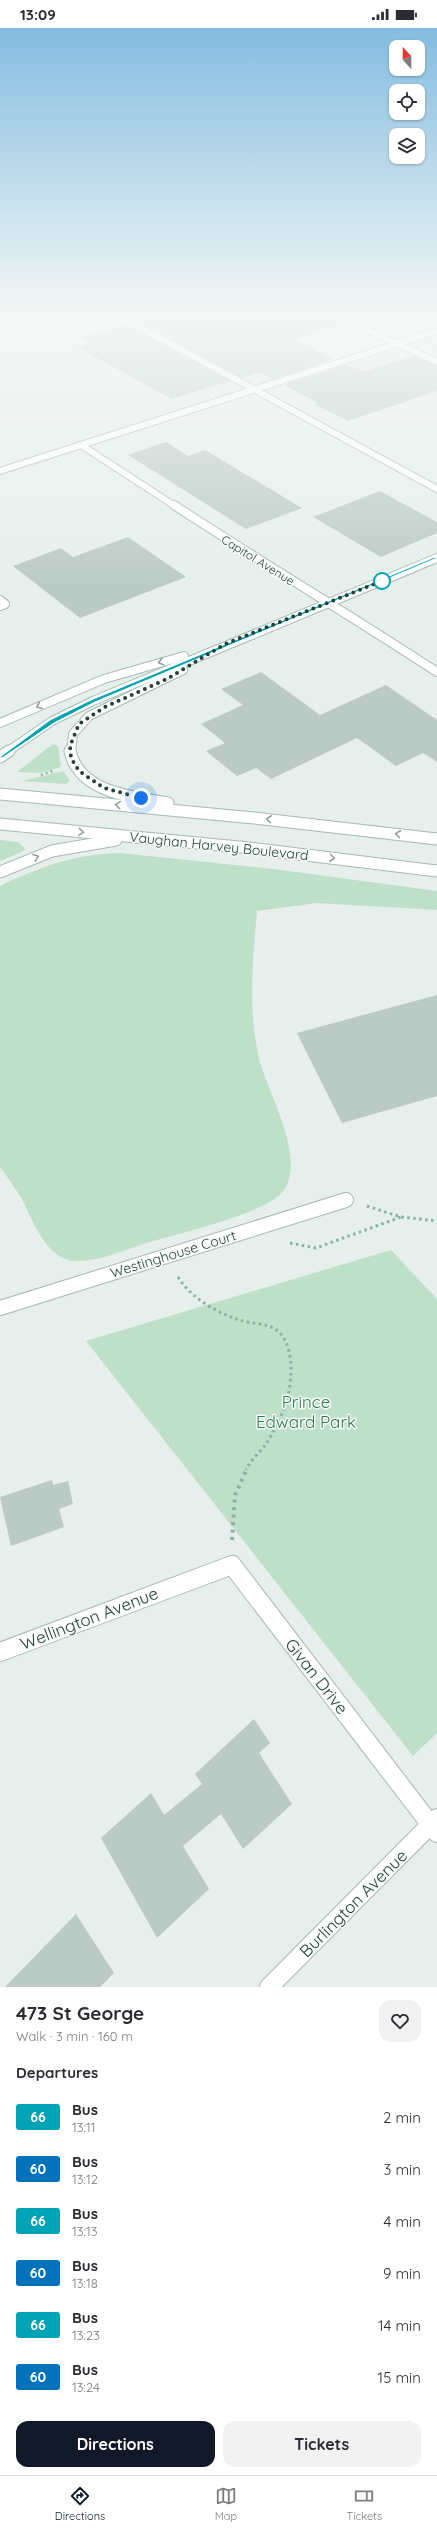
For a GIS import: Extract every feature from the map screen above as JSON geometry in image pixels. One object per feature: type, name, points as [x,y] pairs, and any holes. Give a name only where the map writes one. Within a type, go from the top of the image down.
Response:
[{"type":"street","points":[[0,471],[206,405]]},
{"type":"street","points":[[284,405],[437,488]]},
{"type":"street","name":"Capitol Avenue","points":[[81,445],[285,578],[330,602],[437,672]]},
{"type":"street","points":[[0,757],[34,732],[73,711],[225,644],[437,558]]},
{"type":"street","points":[[0,600],[5,604],[0,606]]},
{"type":"street","points":[[0,723],[117,675],[225,644]]},
{"type":"street","points":[[225,644],[167,679],[89,716],[79,724],[72,736],[70,752],[79,771],[104,788],[141,798],[254,818]]},
{"type":"street","points":[[0,794],[254,818],[437,839]]},
{"type":"street","name":"Vaughan Harvey Boulevard","points":[[0,824],[140,837],[437,871]]},
{"type":"street","points":[[0,872],[36,857],[64,848],[140,837]]},
{"type":"street","name":"Westinghouse Court","points":[[0,1308],[346,1200]]},
{"type":"street","name":"Wellington Avenue","points":[[0,1652],[178,1583],[232,1565]]},
{"type":"street","name":"Givan Drive","points":[[232,1565],[435,1825]]},
{"type":"street","name":"Burlington Avenue","points":[[269,1987],[435,1825]]},
{"type":"path","points":[[35,774],[62,769]]},
{"type":"path","points":[[346,1200],[401,1216],[437,1221]]},
{"type":"path","points":[[165,1256],[186,1290],[198,1299],[239,1320],[262,1324],[279,1332],[287,1348],[291,1372],[285,1405],[268,1441],[249,1464],[235,1495],[232,1565]]},
{"type":"green space","points":[[53,744],[58,746],[61,767],[40,773],[17,772]]},
{"type":"green space","points":[[63,771],[70,781],[66,784],[22,781]]},
{"type":"green space","points":[[0,840],[18,842],[26,850],[0,861]]},
{"type":"green space","points":[[120,853],[274,869],[437,891],[437,910],[317,903],[257,911],[252,982],[253,1018],[258,1054],[288,1141],[291,1159],[290,1176],[284,1190],[275,1199],[241,1215],[101,1258],[75,1261],[64,1259],[47,1245],[35,1226],[20,1196],[0,1167],[0,886],[43,867],[88,856]]},
{"type":"green space","name":"Prince Edward Park","points":[[391,1250],[437,1299],[437,1733],[413,1756],[86,1341]]},
{"type":"building","points":[[317,405],[394,405],[348,421]]},
{"type":"building","points":[[166,442],[188,456],[205,450],[302,508],[246,529],[128,455]]},
{"type":"building","points":[[380,491],[437,522],[437,533],[381,557],[313,517]]},
{"type":"building","points":[[128,537],[186,577],[80,618],[13,566],[61,548],[73,557]]},
{"type":"building","points":[[261,672],[320,715],[386,685],[437,720],[437,762],[423,753],[396,766],[357,738],[271,779],[256,768],[237,776],[206,751],[225,743],[201,724],[243,705],[221,689]]},
{"type":"building","points":[[437,995],[437,1096],[342,1123],[297,1033]]},
{"type":"building","points":[[52,1480],[53,1485],[68,1481],[73,1504],[59,1509],[64,1527],[11,1546],[0,1497]]},
{"type":"building","points":[[254,1719],[270,1743],[259,1753],[292,1804],[243,1849],[221,1814],[183,1846],[209,1889],[157,1938],[101,1838],[151,1793],[164,1815],[202,1784],[195,1774]]},
{"type":"building","points":[[76,1914],[114,1973],[100,1987],[5,1987]]},
{"type":"bus line","name":"66","points":[[0,757],[19,742],[52,721],[93,701],[225,644],[437,558]]},
{"type":"route","points":[[141,798],[104,788],[93,783],[79,771],[74,765],[70,752],[72,736],[79,724],[89,716],[105,707],[180,672],[225,644],[382,581]]}]
